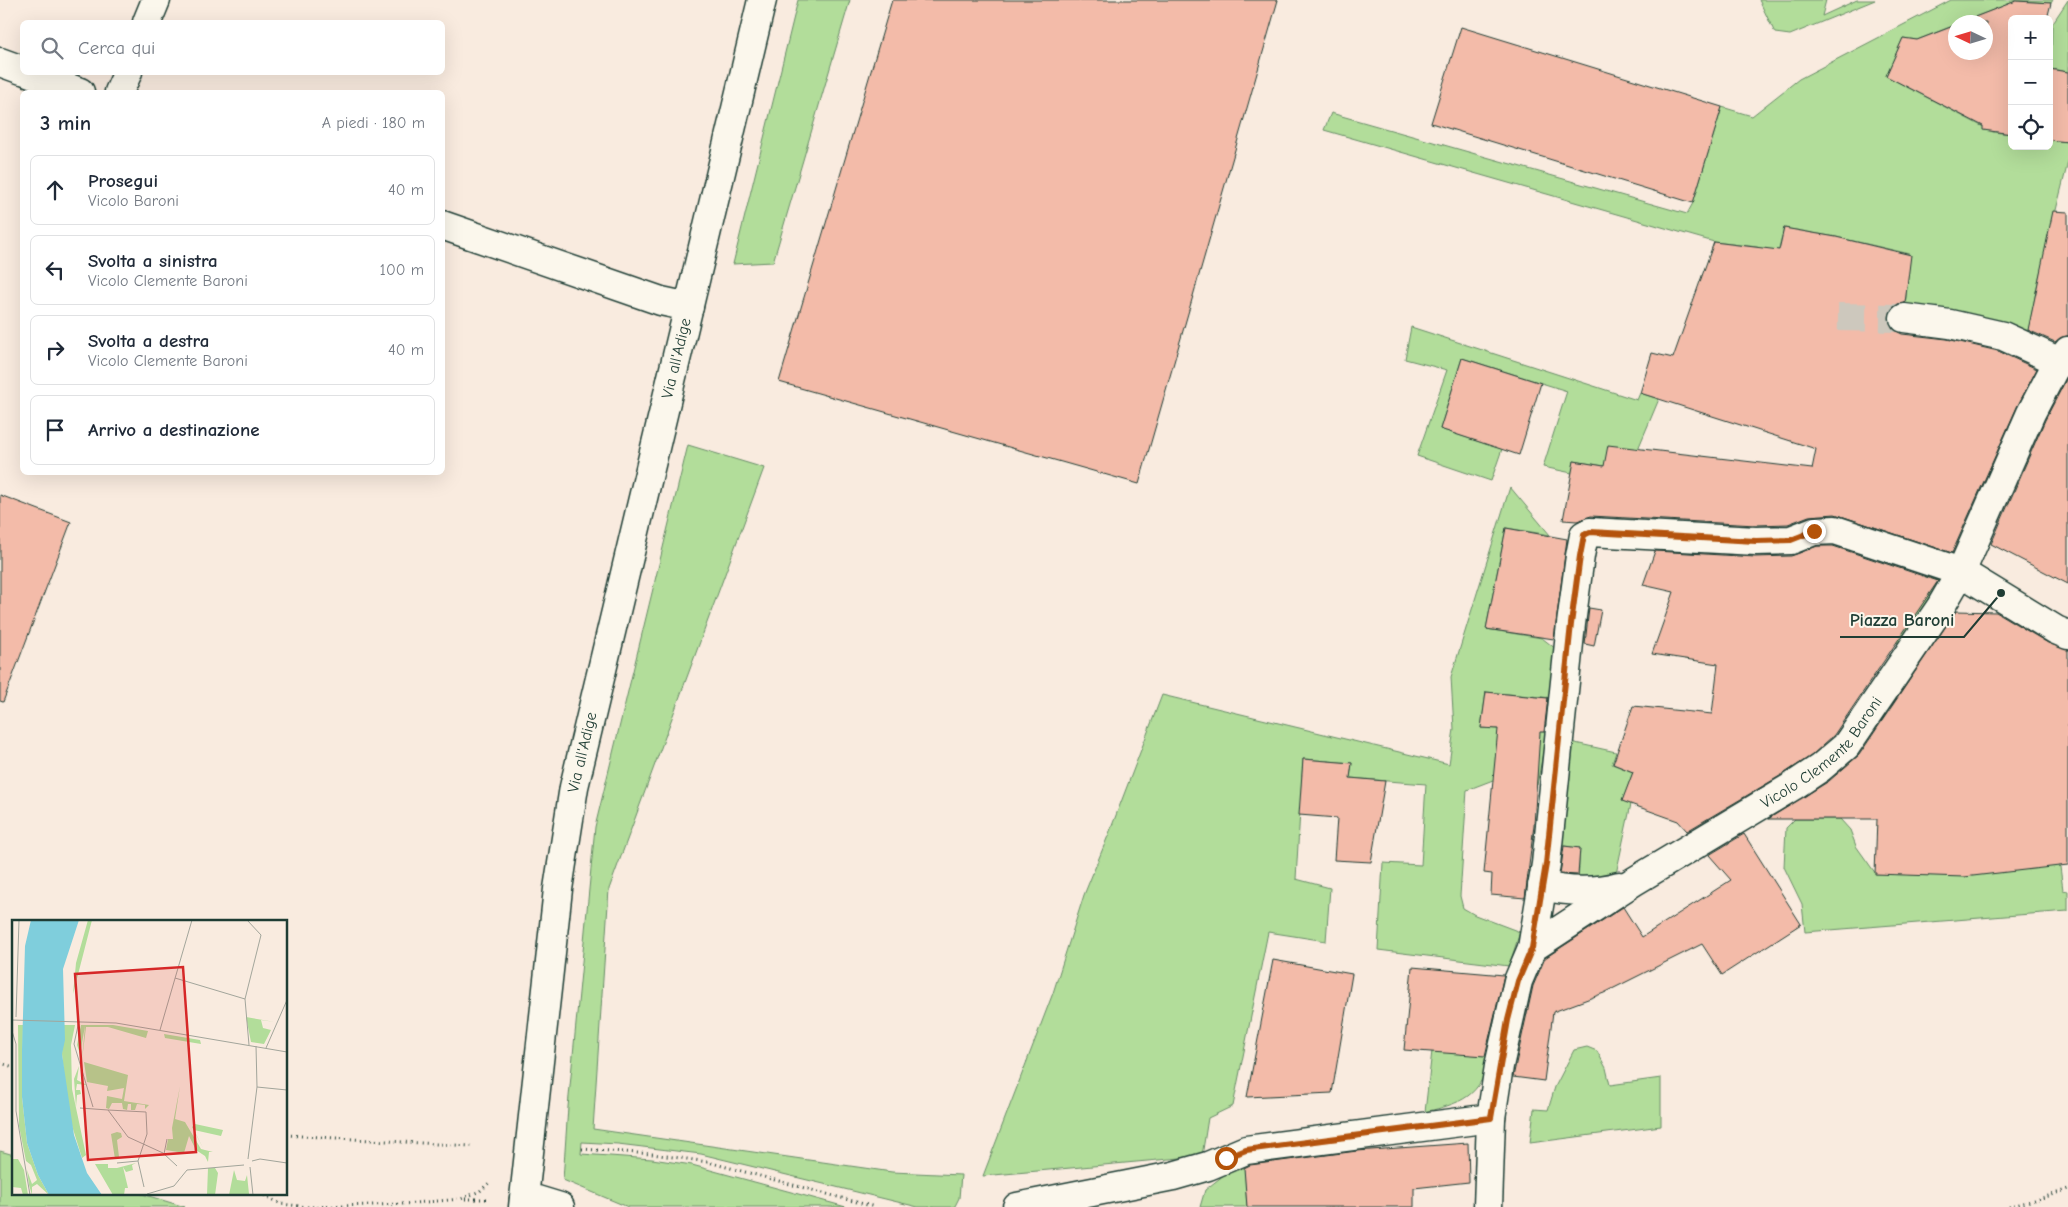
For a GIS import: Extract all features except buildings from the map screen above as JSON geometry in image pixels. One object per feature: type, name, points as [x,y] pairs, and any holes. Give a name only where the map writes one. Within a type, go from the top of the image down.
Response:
[{"type":"street","points":[[148,20],[156,0]]},
{"type":"street","name":"Via all'Adige","points":[[523,1203],[558,889],[574,788],[762,0]]},
{"type":"street","points":[[0,62],[20,69]]},
{"type":"street","points":[[36,75],[75,90]]},
{"type":"street","points":[[119,90],[126,75]]},
{"type":"street","name":"Via all'Adige","points":[[445,226],[662,301],[689,307]]},
{"type":"street","points":[[1904,318],[1950,324],[1996,334],[2064,357]]},
{"type":"street","name":"Vicolo Clemente Baroni","points":[[1532,948],[1632,882],[1793,786],[1820,768],[1846,746],[1859,730],[1940,608],[1961,572],[2031,413],[2044,387],[2064,357]]},
{"type":"street","points":[[1488,1207],[1491,1118],[1508,1020],[1518,981],[1532,948],[1542,886],[1577,576],[1584,535],[1590,532],[1756,541],[1791,540],[1814,531],[1835,530],[1961,572],[2056,630],[2068,635]]},
{"type":"street","name":"Vicolo Clemente Baroni","points":[[1542,886],[1577,892],[1609,888],[1632,882]]},
{"type":"street","points":[[1018,1207],[1173,1176],[1208,1166],[1246,1150],[1491,1118]]},
{"type":"street","points":[[523,1203],[537,1200],[560,1207]]},
{"type":"path","points":[[288,1135],[471,1146]]},
{"type":"path","points":[[582,1149],[652,1154],[708,1162],[875,1207]]},
{"type":"path","points":[[2009,1207],[2068,1189]]},
{"type":"path","points":[[262,1194],[281,1204],[309,1207]]},
{"type":"green space","points":[[798,0],[850,0],[773,262],[733,264]]},
{"type":"green space","points":[[1759,0],[1826,0],[1822,16],[1857,0],[1875,0],[1790,35],[1775,33]]},
{"type":"green space","points":[[1951,0],[2053,0],[2051,3],[2016,1],[1980,15],[1948,15],[1948,28],[1917,40],[1903,38],[1886,76],[1993,132],[2008,134],[2008,150],[2053,150],[2053,140],[2068,142],[2068,162],[2038,282],[2027,337],[1997,322],[1969,314],[1905,307],[1910,254],[1836,237],[1784,228],[1777,256],[1757,247],[1714,242],[1324,130],[1331,113],[1687,214],[1693,203],[1722,107],[1752,116],[1799,79]]},
{"type":"green space","points":[[2068,0],[2068,72],[2053,69],[2053,22]]},
{"type":"green space","points":[[1411,327],[1637,400],[1640,393],[1659,399],[1638,449],[1604,466],[1574,461],[1572,473],[1543,467],[1567,391],[1462,358],[1440,429],[1502,449],[1491,481],[1417,456],[1447,370],[1405,359]]},
{"type":"green space","points":[[688,445],[764,468],[609,889],[593,1129],[892,1172],[961,1175],[959,1198],[953,1207],[918,1207],[701,1154],[618,1144],[582,1142],[581,1154],[652,1159],[692,1165],[846,1207],[628,1207],[563,1180],[568,1107],[595,827]]},
{"type":"green space","points":[[1510,487],[1550,535],[1506,528],[1486,629],[1542,638],[1556,649],[1552,698],[1486,692],[1481,728],[1547,732],[1537,785],[1493,780],[1467,790],[1460,896],[1463,908],[1475,915],[1520,932],[1509,966],[1378,950],[1383,863],[1421,865],[1426,784],[1350,778],[1352,763],[1303,759],[1296,879],[1330,888],[1326,941],[1268,932],[1233,1106],[1208,1118],[1202,1156],[983,1176],[1053,993],[1084,895],[1162,695],[1449,764],[1454,729],[1451,677]]},
{"type":"green space","points":[[1926,573],[1944,581],[1909,647],[1891,640]]},
{"type":"green space","points":[[1566,741],[1616,752],[1612,764],[1633,772],[1623,800],[1631,804],[1616,874],[1578,882],[1580,848],[1555,845]]},
{"type":"green space","points":[[1795,819],[1840,819],[1850,830],[1856,846],[1876,874],[2059,859],[2063,890],[2068,891],[2068,911],[1805,932],[1802,904],[1784,867],[1786,828]]},
{"type":"green space","points":[[1587,1047],[1597,1051],[1606,1068],[1610,1085],[1661,1078],[1661,1126],[1530,1143],[1534,1109],[1548,1110],[1555,1087],[1574,1050]]},
{"type":"green space","points":[[1432,1051],[1489,1056],[1481,1081],[1468,1096],[1449,1105],[1425,1112]]},
{"type":"green space","points":[[0,1151],[12,1154],[12,1194],[142,1194],[185,1207],[0,1207]]},
{"type":"green space","points":[[1244,1159],[1247,1207],[1200,1207],[1205,1190]]},
{"type":"tunnel","points":[[1838,317],[1904,318]]},
{"type":"place","name":"Piazza Baroni","points":[[2001,593]]},
{"type":"route","points":[[1226,1158],[1246,1150],[1491,1118],[1508,1020],[1518,981],[1532,948],[1546,864],[1571,624],[1584,535],[1590,532],[1756,541],[1791,540],[1814,531]]}]
